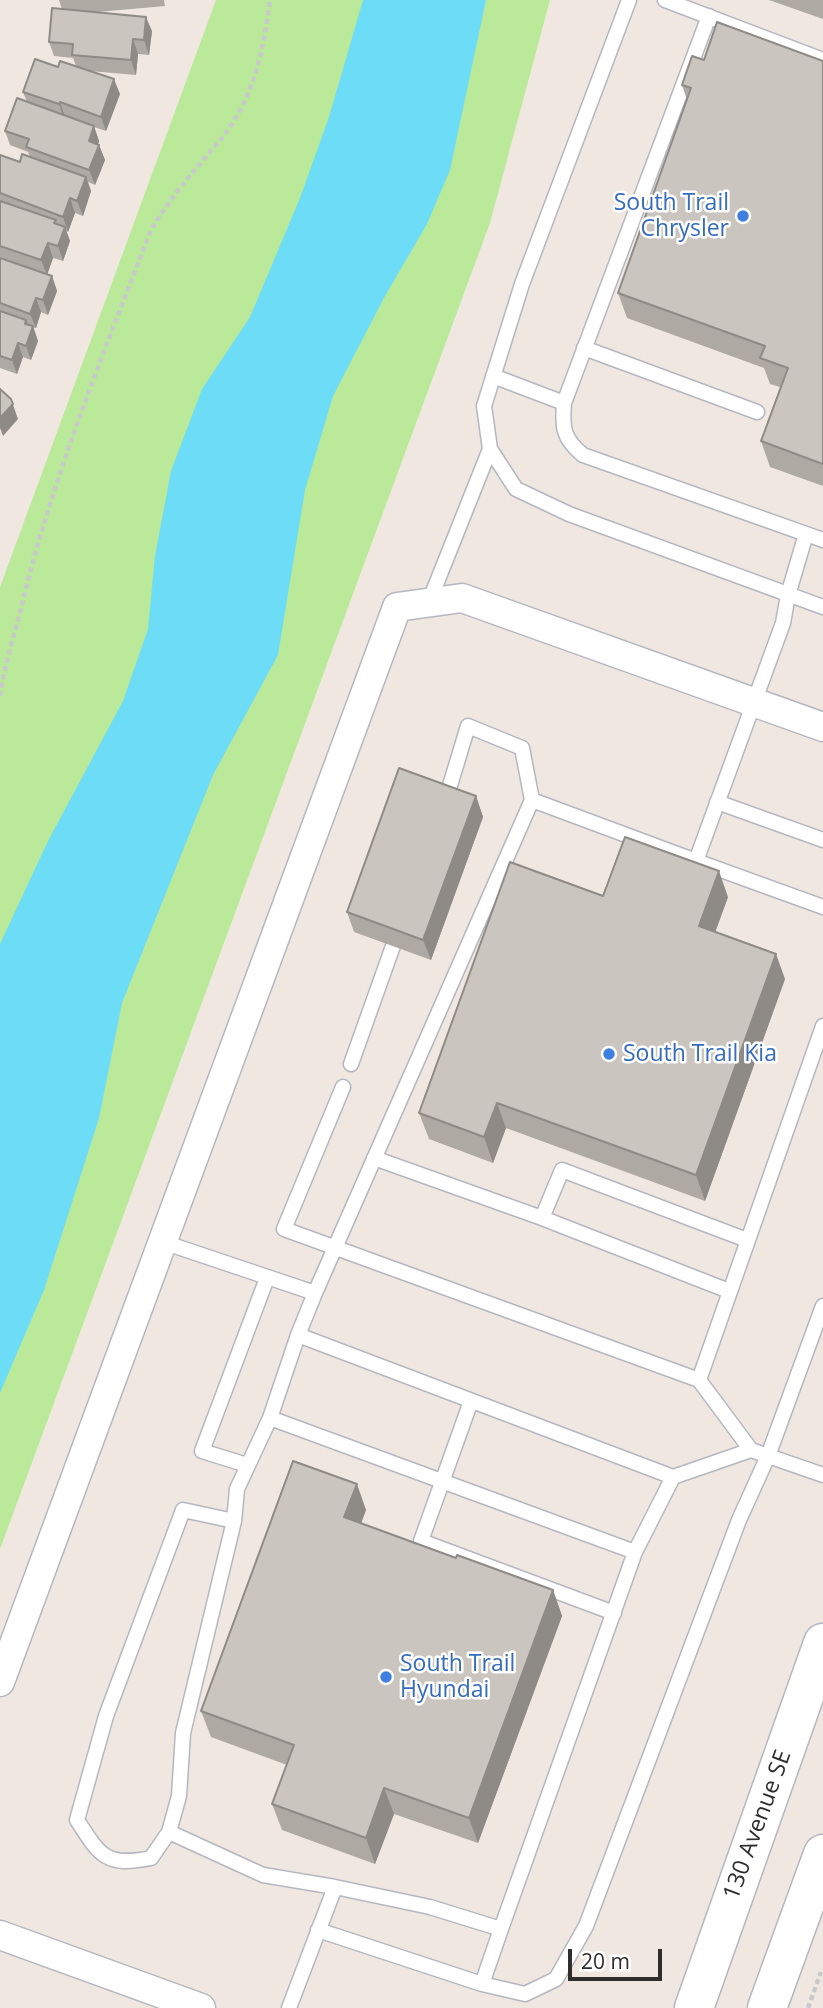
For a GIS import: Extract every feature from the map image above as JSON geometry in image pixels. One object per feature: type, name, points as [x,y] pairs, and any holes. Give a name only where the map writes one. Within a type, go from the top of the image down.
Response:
[{"type":"main road","name":"130 Avenue SE","points":[[694,2008],[823,1643]]},
{"type":"main road","points":[[768,2008],[823,1854]]},
{"type":"main road","points":[[676,2008],[722,1927]]},
{"type":"street","points":[[0,1682],[397,607],[462,598],[823,727]]},
{"type":"street","points":[[0,1935],[201,2008]]},
{"type":"lane","points":[[629,0],[522,284],[493,376],[484,407],[490,449],[516,489],[569,514],[823,607]]},
{"type":"lane","points":[[665,0],[823,60]]},
{"type":"lane","points":[[709,16],[564,403],[562,424],[570,444],[583,455],[823,540]]},
{"type":"lane","points":[[584,348],[757,412]]},
{"type":"lane","points":[[493,376],[564,403]]},
{"type":"lane","points":[[429,602],[490,449]]},
{"type":"lane","points":[[696,861],[783,623],[788,595],[806,534]]},
{"type":"lane","points":[[234,1521],[184,1510],[106,1716],[77,1820],[98,1853],[126,1863],[151,1858],[169,1832],[179,1796],[183,1733],[234,1521],[237,1489],[270,1418],[315,1293],[532,800],[522,748],[468,726],[445,803]]},
{"type":"lane","points":[[532,800],[823,908]]},
{"type":"lane","points":[[718,802],[823,840]]},
{"type":"lane","points":[[351,1064],[393,946]]},
{"type":"lane","points":[[699,1380],[823,1027]]},
{"type":"lane","points":[[343,1087],[284,1229],[699,1380],[751,1450],[823,1475]]},
{"type":"lane","points":[[374,1158],[542,1218],[729,1291]]},
{"type":"lane","points":[[542,1218],[562,1170],[747,1241]]},
{"type":"lane","points":[[163,1242],[315,1293]]},
{"type":"lane","points":[[247,1465],[201,1451],[267,1278]]},
{"type":"lane","points":[[318,1930],[482,1984],[525,1994],[556,1979],[586,1926],[739,1520],[768,1456],[823,1306]]},
{"type":"lane","points":[[298,1335],[673,1477],[751,1450]]},
{"type":"lane","points":[[471,1401],[421,1541],[614,1613]]},
{"type":"lane","points":[[270,1418],[635,1552]]},
{"type":"lane","points":[[482,1984],[635,1552],[673,1477]]},
{"type":"lane","points":[[169,1832],[263,1875],[430,1907],[501,1929]]},
{"type":"lane","points":[[289,2008],[335,1887]]},
{"type":"path","points":[[0,696],[31,567],[54,495],[151,230],[162,211],[229,129],[242,106],[259,66],[270,0]]},
{"type":"path","points":[[808,2008],[823,1965]]},
{"type":"green space","points":[[216,0],[550,0],[490,223],[0,1549],[0,587]]},
{"type":"water","points":[[363,0],[486,0],[450,170],[427,224],[385,296],[333,396],[305,490],[278,655],[213,775],[122,1003],[99,1118],[44,1290],[0,1393],[0,944],[48,841],[123,701],[148,629],[155,556],[171,471],[202,389],[250,317],[300,198],[329,117]]},
{"type":"building","points":[[52,8],[146,17],[144,40],[133,39],[131,60],[72,55],[73,44],[49,42]]},
{"type":"building","name":"South Trail Chrysler","points":[[717,22],[823,61],[823,464],[761,441],[788,368],[760,358],[765,346],[618,293],[691,88],[682,85],[692,56],[704,60]]},
{"type":"building","points":[[35,59],[58,67],[60,61],[114,79],[101,117],[23,92]]},
{"type":"building","points":[[17,98],[94,126],[89,141],[99,145],[89,170],[26,147],[29,139],[5,131]]},
{"type":"building","points":[[22,154],[86,177],[77,201],[70,198],[63,217],[0,193],[0,155],[20,162]]},
{"type":"building","points":[[0,201],[56,220],[54,223],[65,227],[58,246],[48,243],[41,260],[0,246]]},
{"type":"building","points":[[0,258],[52,276],[43,300],[36,298],[30,314],[0,303]]},
{"type":"building","points":[[0,311],[26,320],[25,324],[33,326],[26,346],[18,343],[12,360],[0,356]]},
{"type":"building","points":[[0,389],[13,404],[0,418]]},
{"type":"building","points":[[399,768],[476,796],[423,940],[347,912]]},
{"type":"building","name":"South Trail Kia","points":[[625,837],[719,871],[699,926],[776,954],[696,1175],[497,1103],[484,1137],[419,1113],[510,862],[603,896]]},
{"type":"building","name":"South Trail Hyundai","points":[[293,1461],[357,1484],[344,1517],[553,1590],[469,1818],[384,1788],[366,1838],[272,1804],[294,1745],[201,1711]]},
{"type":"place","name":"South Trail Chrysler","points":[[743,216]]},
{"type":"place","name":"South Trail Kia","points":[[609,1054]]},
{"type":"place","name":"South Trail Hyundai","points":[[386,1677]]}]
